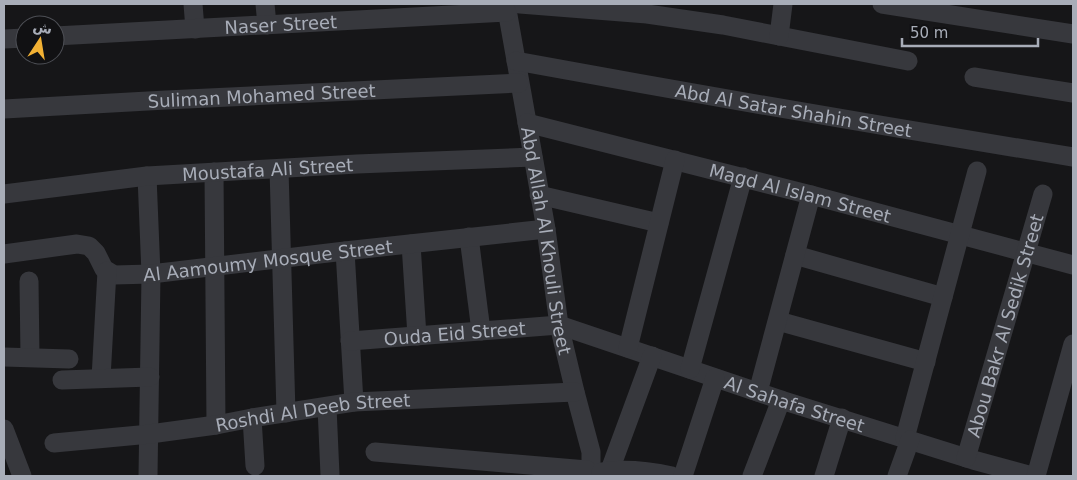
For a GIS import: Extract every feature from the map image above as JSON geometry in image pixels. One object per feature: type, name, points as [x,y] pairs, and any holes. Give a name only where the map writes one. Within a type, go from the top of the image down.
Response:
[{"type":"street","points":[[194,4],[195,29]]},
{"type":"street","points":[[264,4],[267,25]]},
{"type":"street","points":[[780,36],[783,4]]},
{"type":"street","points":[[882,4],[1073,34]]},
{"type":"street","name":"Naser Street","points":[[65,36],[267,25],[339,12],[511,7],[615,8],[647,14],[693,12],[780,36],[908,61]]},
{"type":"street","name":"Abd Allah Al Khouli Street","points":[[511,7],[516,60],[546,229],[559,325],[591,452],[592,473]]},
{"type":"street","name":"Abd Al Satar Shahin Street","points":[[516,60],[667,89],[1073,157]]},
{"type":"street","points":[[974,78],[1073,94]]},
{"type":"street","name":"Suliman Mohamed Street","points":[[4,109],[520,83]]},
{"type":"street","name":"Magd Al Islam Street","points":[[527,123],[743,177],[1073,265]]},
{"type":"street","name":"Moustafa Ali Street","points":[[4,194],[147,176],[533,158]]},
{"type":"street","points":[[628,348],[675,160]]},
{"type":"street","points":[[279,169],[286,413]]},
{"type":"street","points":[[897,476],[977,171]]},
{"type":"street","points":[[214,172],[216,424]]},
{"type":"street","points":[[147,176],[151,274],[148,476]]},
{"type":"street","points":[[690,369],[743,177]]},
{"type":"street","name":"Abou Bakr Al Sedik Street","points":[[969,465],[1043,194]]},
{"type":"street","points":[[758,392],[811,195]]},
{"type":"street","points":[[540,196],[659,223]]},
{"type":"street","name":"Al Aamoumy Mosque Street","points":[[107,271],[114,275],[151,274],[546,229]]},
{"type":"street","points":[[469,237],[481,331]]},
{"type":"street","points":[[4,254],[77,244],[89,246],[96,253],[104,269],[107,271],[101,378]]},
{"type":"street","points":[[411,244],[417,336]]},
{"type":"street","points":[[345,251],[354,402]]},
{"type":"street","points":[[795,255],[943,297]]},
{"type":"street","points":[[29,281],[30,358]]},
{"type":"street","points":[[778,321],[926,362]]},
{"type":"street","name":"Al Sahafa Street","points":[[559,325],[780,400],[908,439],[969,465],[1032,476]]},
{"type":"street","name":"Ouda Eid Street","points":[[350,341],[559,325]]},
{"type":"street","points":[[1036,476],[1073,344]]},
{"type":"street","points":[[592,473],[652,356]]},
{"type":"street","points":[[4,357],[69,359]]},
{"type":"street","points":[[62,380],[150,377]]},
{"type":"street","points":[[683,476],[716,378]]},
{"type":"street","name":"Roshdi Al Deeb Street","points":[[54,442],[150,434],[354,402],[575,392]]},
{"type":"street","points":[[752,476],[780,400]]},
{"type":"street","points":[[327,407],[330,475]]},
{"type":"street","points":[[252,418],[255,466]]},
{"type":"street","points":[[824,476],[842,418]]},
{"type":"street","points":[[4,429],[8,453],[22,476]]},
{"type":"street","points":[[375,452],[592,473],[635,470],[661,475]]}]
